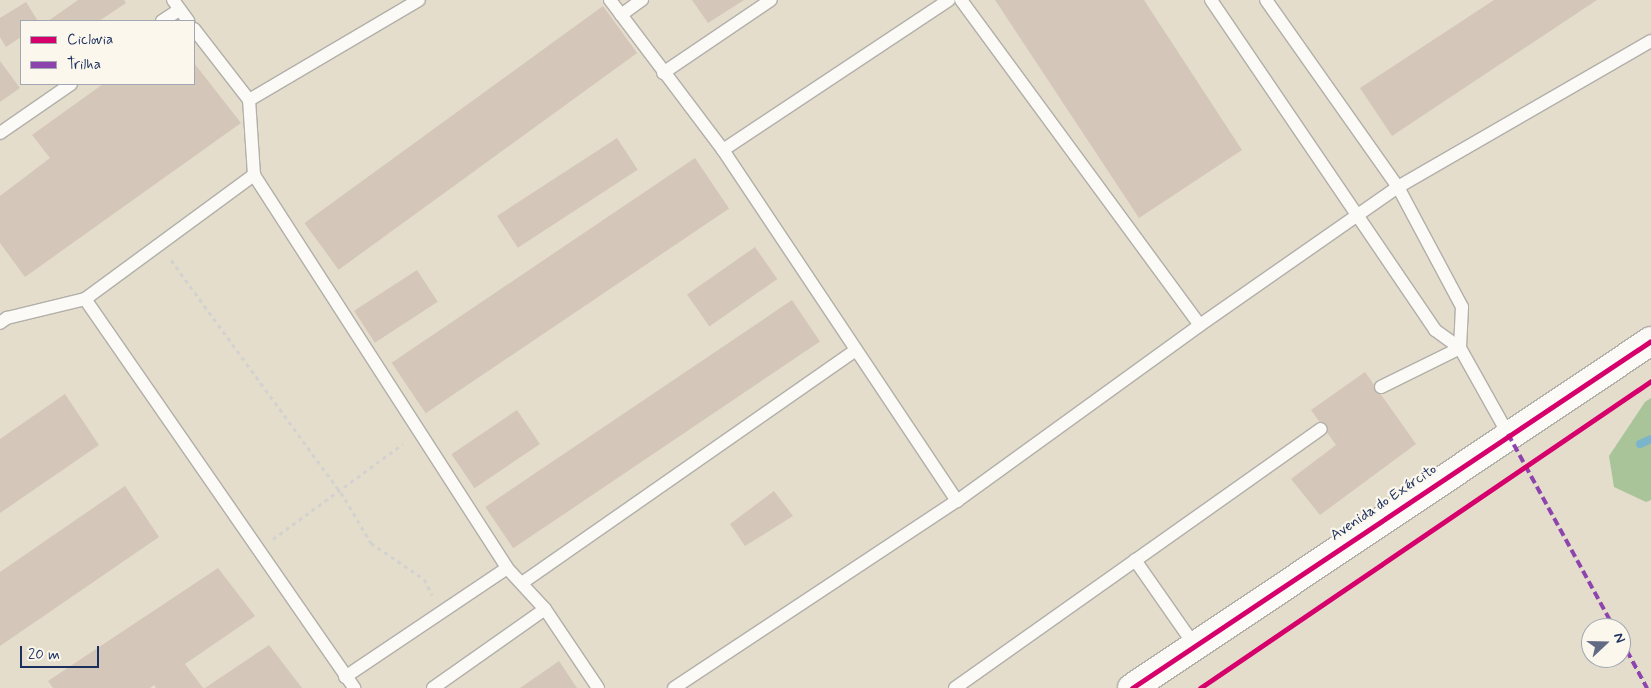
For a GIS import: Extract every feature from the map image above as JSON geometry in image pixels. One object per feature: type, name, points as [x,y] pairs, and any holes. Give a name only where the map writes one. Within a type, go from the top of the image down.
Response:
[{"type":"street","name":"Avenida do Exército","points":[[1132,688],[1508,434],[1651,341]]},
{"type":"lane","points":[[249,100],[419,0]]},
{"type":"lane","points":[[610,0],[662,73],[723,150],[957,501]]},
{"type":"lane","points":[[621,15],[642,0]]},
{"type":"lane","points":[[662,73],[771,0]]},
{"type":"lane","points":[[723,150],[949,0]]},
{"type":"lane","points":[[961,0],[1200,325]]},
{"type":"lane","points":[[1211,0],[1435,330],[1460,348],[1508,434]]},
{"type":"lane","points":[[1266,0],[1398,187],[1462,307],[1460,348]]},
{"type":"lane","points":[[163,20],[176,5],[187,20]]},
{"type":"lane","points":[[195,30],[249,100],[254,175],[507,568],[545,608],[598,688]]},
{"type":"lane","points":[[674,688],[957,501],[1200,325],[1398,187],[1651,41]]},
{"type":"lane","points":[[0,133],[70,85]]},
{"type":"lane","points":[[2,317],[84,299],[254,175]]},
{"type":"lane","points":[[84,299],[354,688]]},
{"type":"lane","points":[[1381,388],[1460,348]]},
{"type":"lane","points":[[522,583],[856,350]]},
{"type":"lane","points":[[955,688],[1321,429]]},
{"type":"lane","points":[[1135,560],[1194,646]]},
{"type":"lane","points":[[345,677],[507,568]]},
{"type":"lane","points":[[433,688],[545,608]]},
{"type":"path","points":[[170,258],[338,490],[371,543],[424,579],[441,613]]},
{"type":"path","points":[[259,550],[338,490],[420,432]]},
{"type":"green space","points":[[1651,398],[1651,500],[1646,502],[1614,487],[1609,456],[1645,402]]},
{"type":"building","points":[[78,0],[124,0],[126,3],[100,20],[49,20]]},
{"type":"building","points":[[692,0],[744,0],[708,23]]},
{"type":"building","points":[[995,0],[1144,0],[1242,150],[1139,218]]},
{"type":"building","points":[[1494,0],[1597,0],[1392,136],[1360,88]]},
{"type":"building","points":[[26,2],[37,20],[20,20],[20,38],[6,47],[0,37],[0,18]]},
{"type":"building","points":[[603,6],[637,53],[339,270],[304,223]]},
{"type":"building","points":[[0,61],[20,88],[0,102]]},
{"type":"building","points":[[195,64],[241,123],[25,277],[0,243],[0,196],[50,158],[32,135],[102,85],[195,85]]},
{"type":"building","points":[[617,138],[638,170],[518,248],[497,216]]},
{"type":"building","points":[[695,158],[729,209],[426,413],[392,363]]},
{"type":"building","points":[[755,247],[777,279],[709,327],[687,295]]},
{"type":"building","points":[[417,270],[438,302],[375,343],[354,311]]},
{"type":"building","points":[[792,300],[820,341],[513,548],[485,507]]},
{"type":"building","points":[[1365,372],[1416,444],[1320,515],[1291,479],[1336,445],[1311,410]]},
{"type":"building","points":[[65,394],[99,445],[0,513],[0,439]]},
{"type":"building","points":[[517,410],[540,444],[474,488],[452,454]]},
{"type":"building","points":[[125,486],[159,537],[0,646],[0,572]]},
{"type":"building","points":[[774,491],[793,516],[745,546],[730,524]]},
{"type":"building","points":[[218,568],[255,616],[185,664],[203,688],[156,688],[154,685],[150,688],[53,688],[48,681]]},
{"type":"building","points":[[269,645],[302,688],[205,688]]},
{"type":"building","points":[[559,661],[577,688],[520,688]]},
{"type":"waterway","points":[[1640,444],[1651,439]]},
{"type":"marked path","points":[[1508,434],[1609,618]]},
{"type":"marked path","points":[[1631,658],[1647,688]]},
{"type":"cycle path","points":[[1132,688],[1651,341]]},
{"type":"cycle path","points":[[1200,688],[1651,381]]}]
